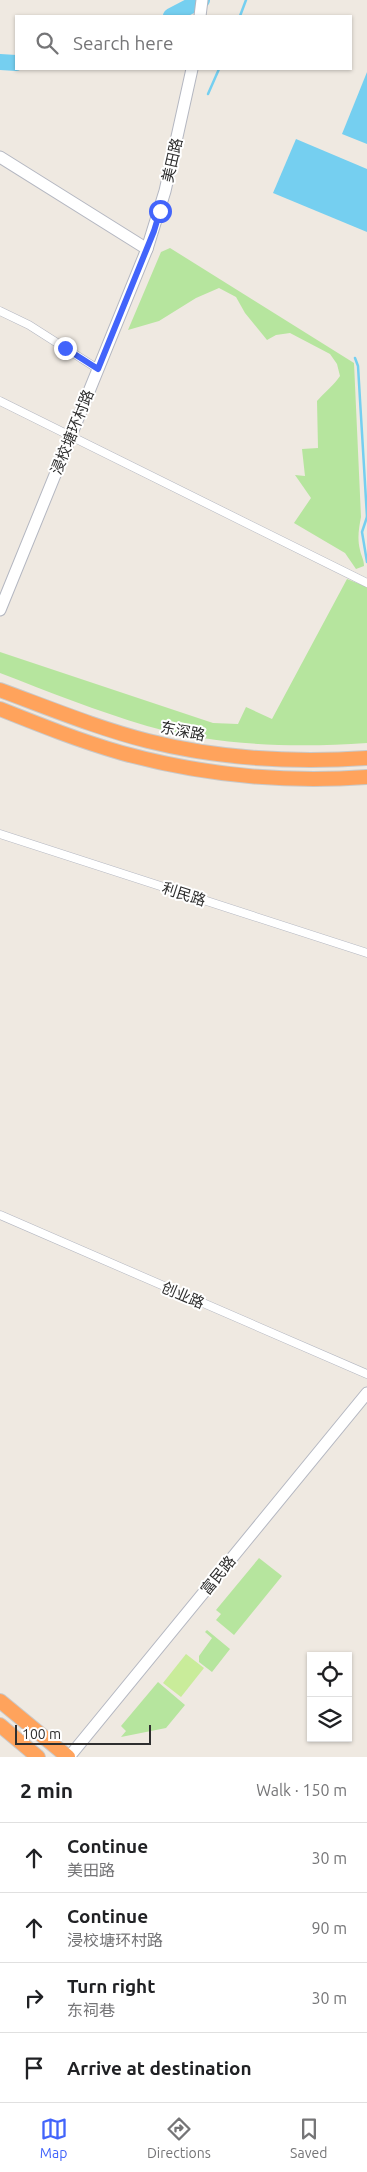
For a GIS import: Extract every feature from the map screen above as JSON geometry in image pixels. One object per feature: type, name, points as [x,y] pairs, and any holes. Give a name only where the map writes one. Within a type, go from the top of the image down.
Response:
[{"type":"highway","name":"东深路","points":[[0,690],[103,728],[149,741],[196,751],[266,760],[312,761],[367,758]]},
{"type":"highway","points":[[0,709],[122,752],[192,769],[265,778],[367,777]]},
{"type":"highway","points":[[0,1701],[69,1757]]},
{"type":"highway","points":[[0,1726],[38,1757]]},
{"type":"street","points":[[200,15],[202,0]]},
{"type":"street","name":"美田路","points":[[147,249],[165,191],[192,70]]},
{"type":"street","points":[[0,156],[147,249]]},
{"type":"street","name":"浸校塘环村路","points":[[0,610],[147,249]]},
{"type":"street","points":[[0,311],[29,325],[98,369]]},
{"type":"street","points":[[0,400],[367,584]]},
{"type":"street","name":"利民路","points":[[0,834],[367,953]]},
{"type":"street","name":"创业路","points":[[0,1215],[367,1374]]},
{"type":"street","name":"富民路","points":[[69,1757],[367,1393]]},
{"type":"green space","points":[[170,248],[354,363],[361,517],[359,542],[364,566],[356,569],[345,553],[294,523],[311,498],[295,475],[305,476],[302,449],[318,448],[317,401],[340,376],[337,364],[330,354],[290,333],[276,335],[267,340],[245,313],[236,297],[219,288],[196,298],[159,321],[128,330],[161,252]]},
{"type":"green space","points":[[347,579],[367,587],[367,743],[340,745],[256,744],[174,733],[110,714],[0,673],[0,652],[213,723],[238,724],[246,707],[272,719]]},
{"type":"green space","points":[[259,1558],[282,1576],[234,1635],[216,1620],[221,1614],[216,1610]]},
{"type":"green space","points":[[207,1630],[230,1649],[212,1672],[199,1662],[199,1656],[212,1638],[205,1632]]},
{"type":"green space","points":[[186,1654],[204,1668],[181,1697],[163,1683]]},
{"type":"green space","points":[[158,1682],[185,1705],[166,1728],[121,1737],[126,1731],[121,1726]]},
{"type":"water","points":[[367,72],[367,144],[342,134]]},
{"type":"water","points":[[296,139],[367,169],[367,232],[273,193]]},
{"type":"waterway","points":[[173,15],[202,0]]},
{"type":"waterway","points":[[240,15],[246,0]]},
{"type":"waterway","points":[[0,62],[15,63]]},
{"type":"waterway","points":[[208,94],[219,70]]},
{"type":"waterway","points":[[355,358],[358,366],[367,517]]},
{"type":"waterway","points":[[367,517],[362,532],[367,562]]},
{"type":"route","points":[[65,348],[98,369],[154,231],[160,211]]}]
